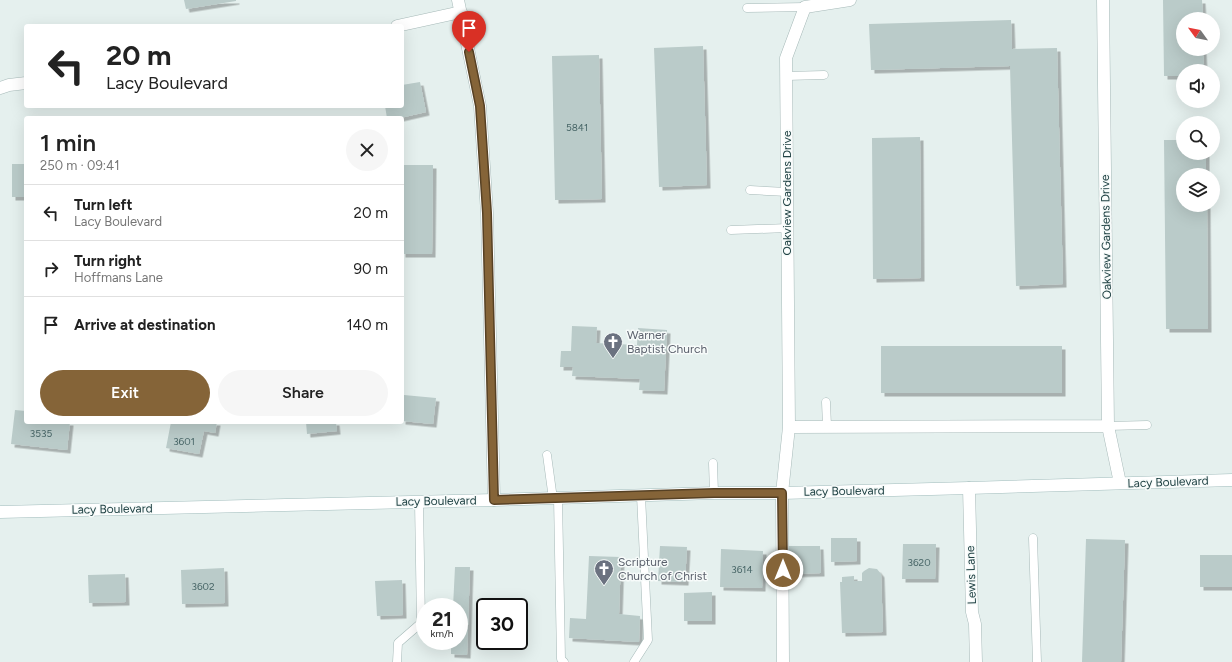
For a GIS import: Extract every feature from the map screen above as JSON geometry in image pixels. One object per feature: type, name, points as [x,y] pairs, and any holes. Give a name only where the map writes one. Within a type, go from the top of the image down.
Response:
[{"type":"street","points":[[458,0],[480,106],[487,206],[494,500]]},
{"type":"street","points":[[805,7],[850,0]]},
{"type":"street","name":"Oakview Gardens Drive","points":[[1103,0],[1108,426],[1120,484]]},
{"type":"street","name":"Oakview Gardens Drive","points":[[783,662],[782,493],[789,427],[786,58],[805,7]]},
{"type":"street","points":[[404,24],[461,12]]},
{"type":"street","points":[[0,88],[24,83]]},
{"type":"street","points":[[789,427],[1108,426]]},
{"type":"street","name":"Lacy Boulevard","points":[[0,512],[714,493],[782,493],[1232,480]]},
{"type":"street","name":"Lewis Lane","points":[[969,488],[972,612],[975,624],[976,662]]},
{"type":"lane","points":[[747,8],[805,7]]},
{"type":"lane","points":[[786,76],[824,75]]},
{"type":"lane","points":[[750,190],[787,192]]},
{"type":"lane","points":[[732,230],[788,228]]},
{"type":"lane","points":[[826,402],[827,426]]},
{"type":"lane","points":[[1108,426],[1147,425]]},
{"type":"lane","points":[[548,455],[556,498],[561,659],[564,662]]},
{"type":"lane","points":[[713,463],[714,493]]},
{"type":"lane","points":[[634,662],[648,640],[642,496]]},
{"type":"lane","points":[[398,662],[398,643],[421,623],[419,502]]},
{"type":"lane","points":[[1033,538],[1037,662]]},
{"type":"building","points":[[184,0],[236,0],[236,1],[186,9]]},
{"type":"building","points":[[1163,0],[1202,0],[1203,12],[1176,12],[1176,56],[1203,56],[1204,64],[1176,64],[1176,76],[1164,76]]},
{"type":"building","points":[[1011,20],[1012,49],[1057,48],[1063,284],[1016,286],[1010,66],[871,70],[869,24]]},
{"type":"building","points":[[703,46],[707,185],[659,187],[654,48]]},
{"type":"building","points":[[599,55],[602,199],[555,200],[552,56]]},
{"type":"building","points":[[420,82],[426,112],[404,117],[387,116],[385,108],[404,108],[404,85]]},
{"type":"building","points":[[920,137],[921,278],[873,279],[872,138]]},
{"type":"building","points":[[1164,140],[1176,140],[1176,160],[1206,160],[1206,168],[1176,168],[1176,212],[1207,212],[1208,329],[1166,329]]},
{"type":"building","points":[[12,164],[24,164],[24,197],[12,197]]},
{"type":"building","points":[[404,165],[433,165],[432,254],[404,254]]},
{"type":"building","name":"Warner Baptist Church","points":[[572,326],[597,327],[596,343],[637,345],[638,328],[667,330],[664,391],[639,390],[640,379],[572,376],[573,367],[560,367],[561,351],[571,351]]},
{"type":"building","points":[[881,346],[1062,346],[1062,393],[881,393]]},
{"type":"building","points":[[404,395],[436,398],[433,424],[404,421]]},
{"type":"building","points":[[15,410],[24,411],[24,424],[70,424],[67,450],[11,444]]},
{"type":"building","points":[[171,424],[217,424],[215,433],[204,431],[199,454],[166,448]]},
{"type":"building","points":[[306,424],[336,424],[337,431],[307,434]]},
{"type":"building","points":[[831,538],[857,538],[857,561],[831,562]]},
{"type":"building","points":[[1086,539],[1125,540],[1121,662],[1082,662]]},
{"type":"building","points":[[903,544],[936,544],[935,579],[902,579]]},
{"type":"building","points":[[660,546],[687,547],[685,582],[658,581]]},
{"type":"building","points":[[783,546],[820,546],[821,573],[784,574]]},
{"type":"building","points":[[721,549],[763,551],[762,588],[720,587]]},
{"type":"building","points":[[1200,555],[1232,555],[1232,587],[1200,587]]},
{"type":"building","name":"Scripture Church of Christ","points":[[589,556],[621,557],[619,614],[640,616],[639,642],[569,638],[570,618],[586,619]]},
{"type":"building","points":[[455,567],[470,567],[468,626],[468,598],[453,598]]},
{"type":"building","points":[[224,568],[225,603],[182,604],[181,570]]},
{"type":"building","points":[[869,568],[877,569],[881,574],[883,632],[842,633],[840,582],[842,582],[842,577],[854,576],[854,581],[862,581],[862,573]]},
{"type":"building","points":[[125,574],[126,602],[89,603],[88,575]]},
{"type":"building","points":[[402,580],[403,615],[377,616],[375,581]]},
{"type":"building","points":[[712,592],[712,621],[684,621],[684,593]]},
{"type":"building","points":[[451,650],[467,650],[467,655],[451,654]]},
{"type":"place","name":"Warner Baptist Church","points":[[613,359]]},
{"type":"place","name":"Scripture Church of Christ","points":[[604,586]]},
{"type":"route","points":[[469,52],[480,106],[487,213],[494,500],[714,493],[782,493],[783,570]]}]
